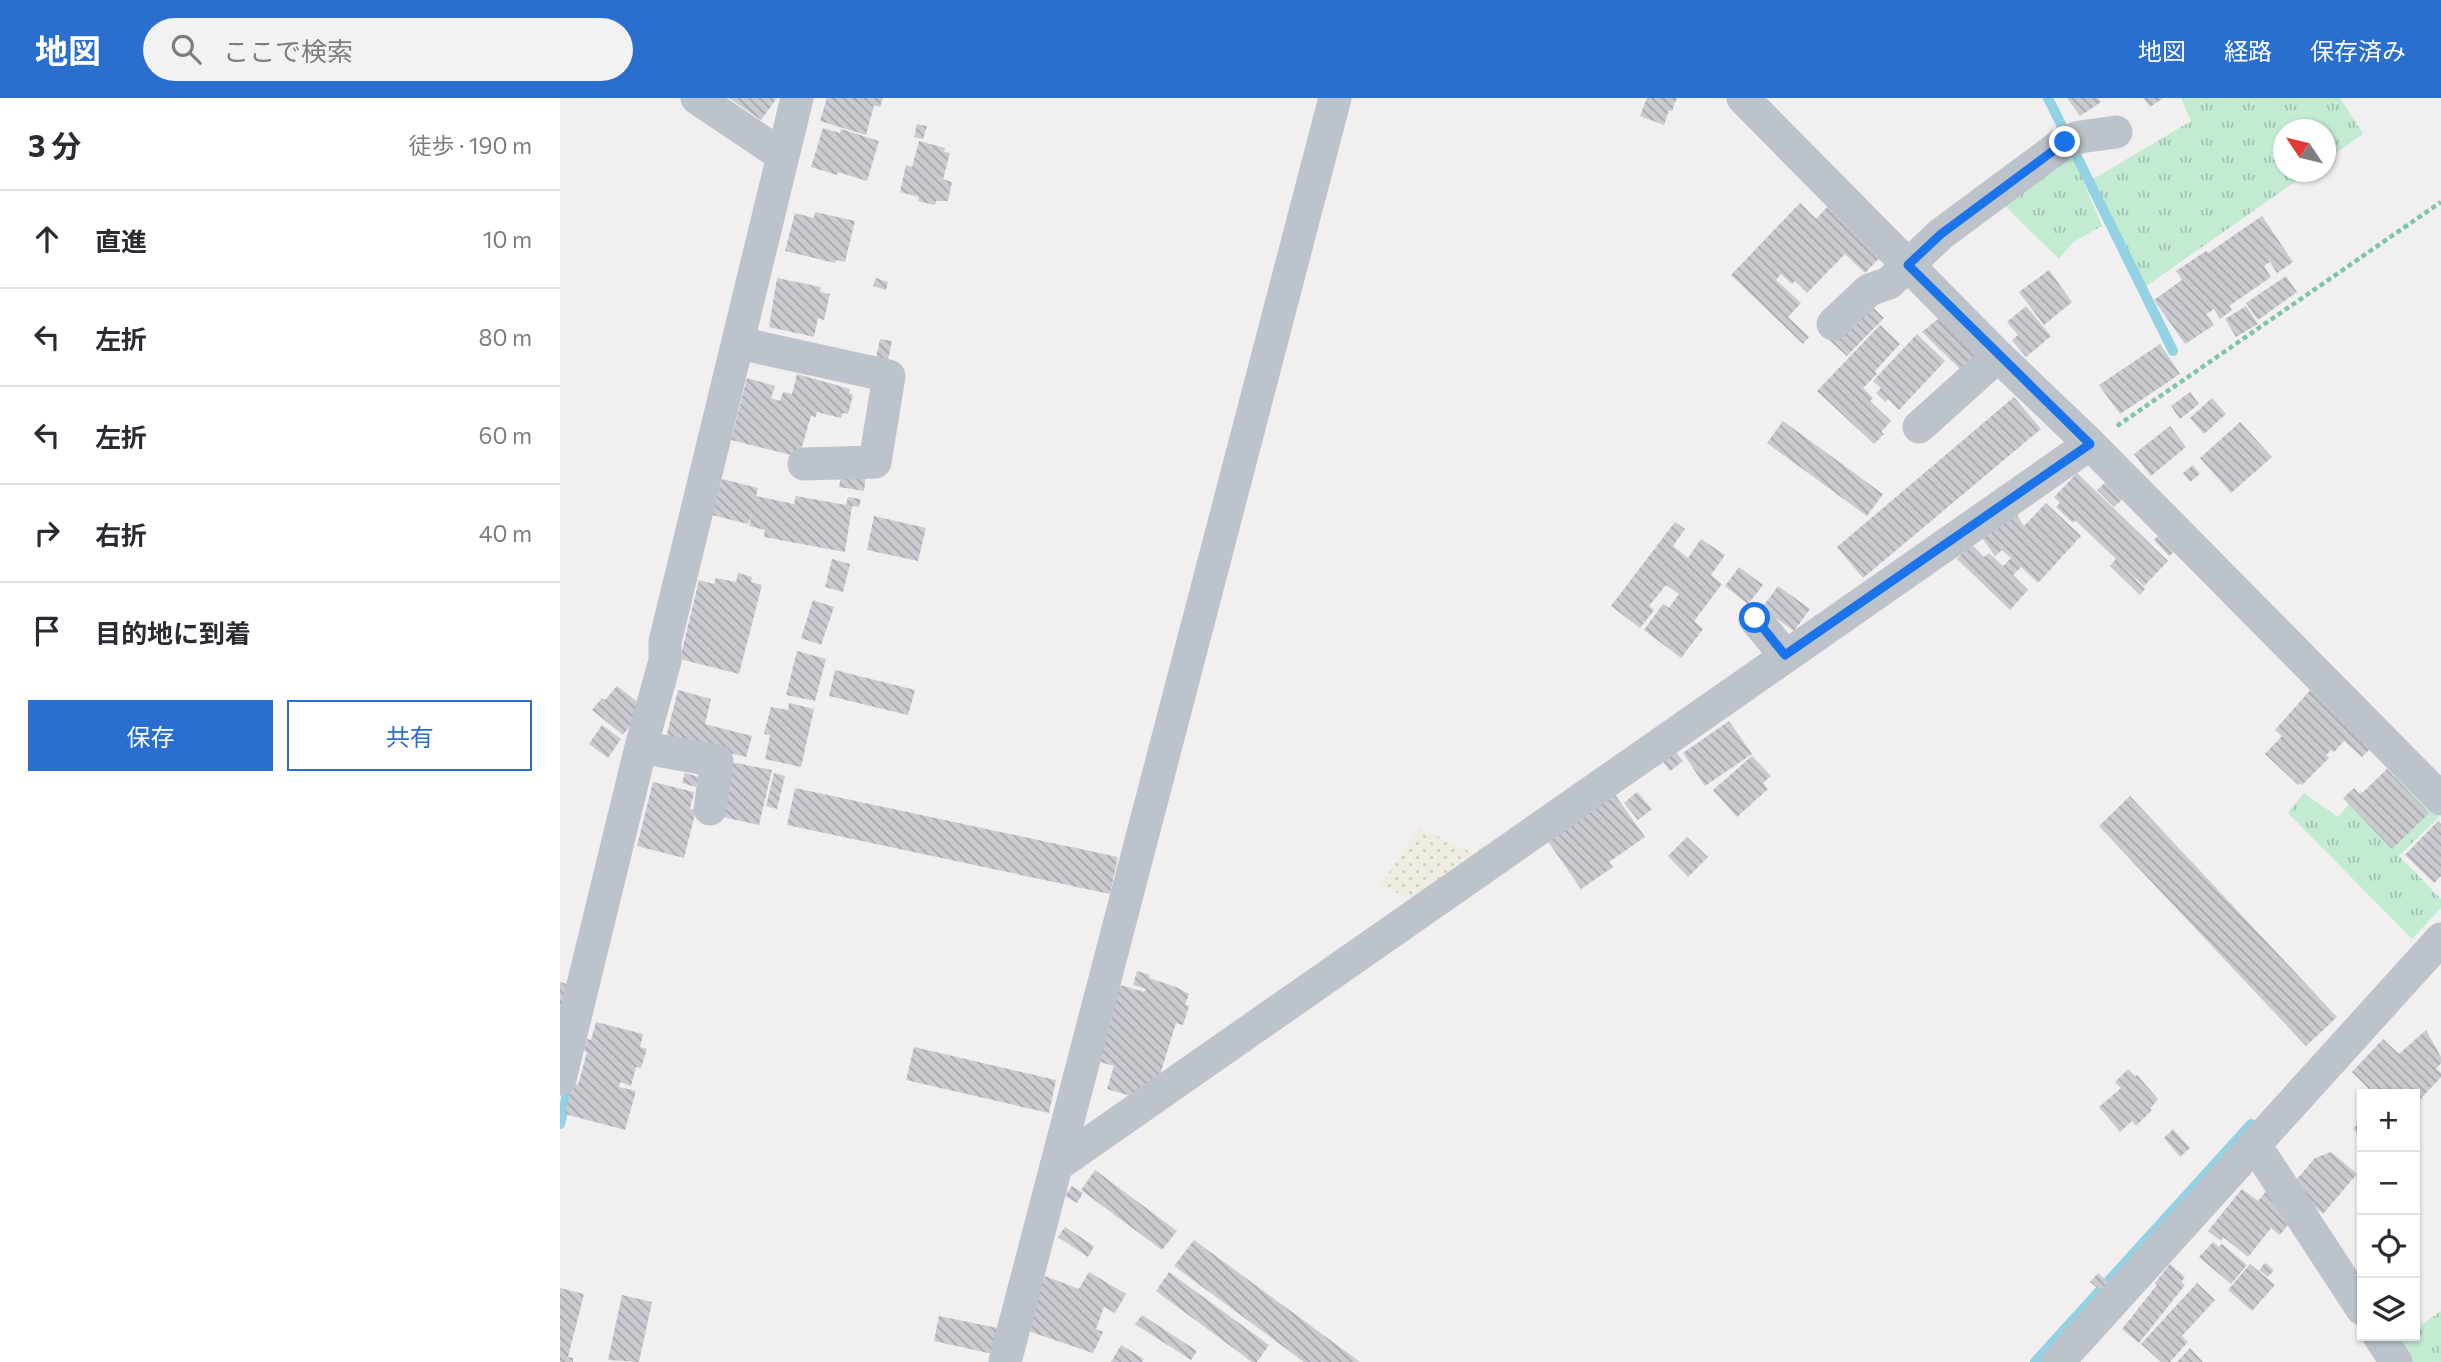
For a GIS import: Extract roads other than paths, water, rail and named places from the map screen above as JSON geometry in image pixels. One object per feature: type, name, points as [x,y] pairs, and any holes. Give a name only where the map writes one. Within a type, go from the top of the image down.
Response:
[{"type":"street","points":[[697,98],[783,156]]},
{"type":"street","points":[[560,1079],[575,958],[648,749],[665,661],[665,642],[748,345],[783,156],[797,98]]},
{"type":"street","points":[[1006,1362],[1335,98]]},
{"type":"street","points":[[1743,98],[1913,260],[1998,356],[2090,444],[2441,799]]},
{"type":"street","points":[[1833,324],[1869,290],[1889,284],[1941,234],[2069,140],[2116,132]]},
{"type":"street","points":[[748,345],[888,376],[875,462],[804,464]]},
{"type":"street","points":[[1919,427],[1998,356]]},
{"type":"street","points":[[1056,1166],[2090,444]]},
{"type":"street","points":[[1755,618],[1785,655]]},
{"type":"street","points":[[648,749],[717,761],[710,809]]},
{"type":"street","points":[[2058,1362],[2260,1152],[2441,939]]},
{"type":"street","points":[[2260,1152],[2357,1301]]},
{"type":"street","points":[[2382,1341],[2396,1362]]},
{"type":"waterway","points":[[2048,98],[2173,351]]},
{"type":"waterway","points":[[560,1124],[570,1082]]},
{"type":"waterway","points":[[2035,1362],[2251,1124]]}]
